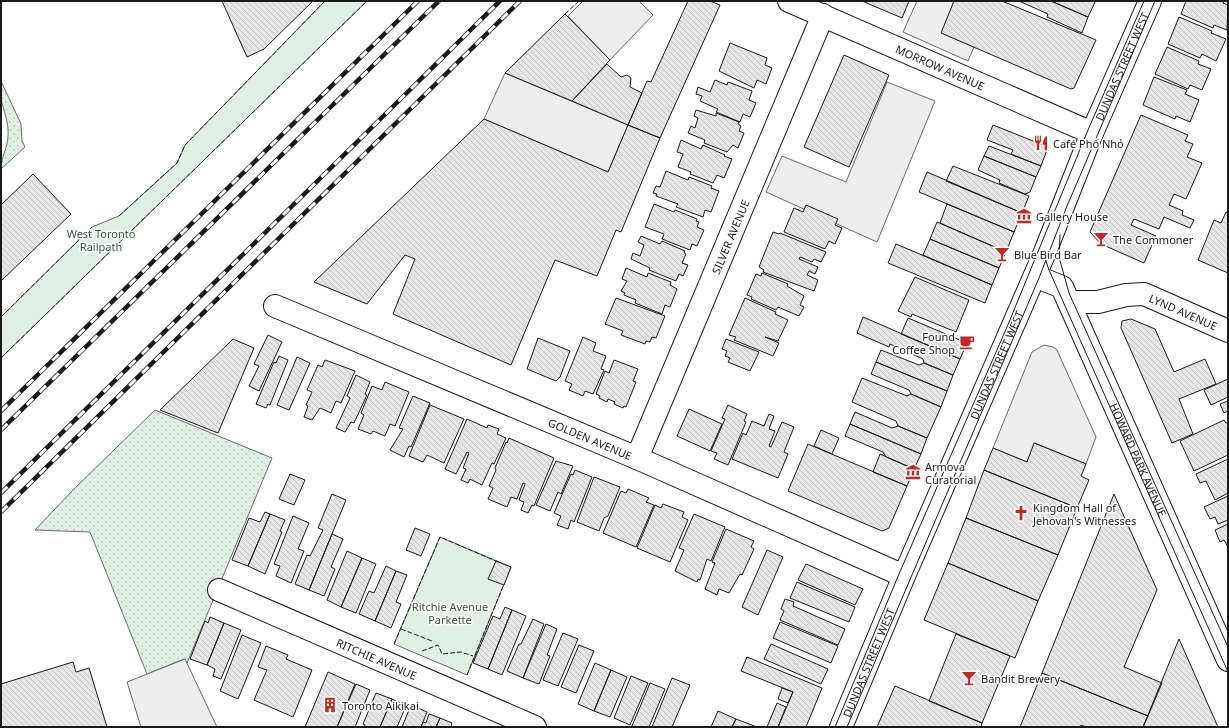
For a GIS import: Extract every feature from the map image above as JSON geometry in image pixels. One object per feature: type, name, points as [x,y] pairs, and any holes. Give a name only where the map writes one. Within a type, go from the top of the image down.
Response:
[{"type":"street","name":"MORROW AVENUE","points":[[789,1],[1092,133]]},
{"type":"street","name":"DUNDAS STREET WEST","points":[[841,727],[904,576],[1035,276],[1092,133],[1150,1]]},
{"type":"street","name":"SILVER AVENUE","points":[[637,458],[823,16]]},
{"type":"street","name":"HOWARD PARK AVENUE","points":[[1035,276],[1062,287],[1228,660]]},
{"type":"street","name":"LYND AVENUE","points":[[1069,302],[1098,302],[1126,294],[1144,294],[1228,331]]},
{"type":"street","name":"GOLDEN AVENUE","points":[[275,306],[637,458],[904,576]]},
{"type":"street","name":"RITCHIE AVENUE","points":[[219,590],[524,725]]},
{"type":"green space","name":"West Toronto Railpath","points":[[325,1],[367,1],[1,358],[1,317],[92,227],[119,216],[177,163],[185,145]]},
{"type":"green space","points":[[1,81],[21,124],[22,141],[25,147],[1,169],[8,140],[8,131],[1,97]]},
{"type":"green space","points":[[155,410],[272,458],[187,663],[184,659],[147,674],[90,532],[35,530],[74,489]]},
{"type":"green space","name":"Ritchie Avenue Parkette","points":[[440,537],[511,567],[467,675],[394,644]]},
{"type":"shaded area","points":[[583,1],[639,1],[653,15],[610,60],[568,16]]},
{"type":"shaded area","points":[[917,1],[954,1],[942,33],[974,47],[968,61],[903,32]]},
{"type":"shaded area","points":[[505,73],[628,125],[608,172],[484,119]]},
{"type":"shaded area","points":[[887,82],[935,101],[877,242],[766,192],[782,156],[846,182]]},
{"type":"shaded area","points":[[1044,345],[1053,347],[1057,350],[1096,437],[1086,464],[1035,443],[1027,462],[993,448],[1032,352]]},
{"type":"shaded area","points":[[185,659],[217,727],[141,727],[127,682]]},
{"type":"building","points":[[222,1],[313,1],[264,49],[247,57]]},
{"type":"building","points":[[688,1],[710,1],[720,5],[660,138],[628,125],[647,81],[651,82]]},
{"type":"building","points":[[862,1],[909,1],[902,18]]},
{"type":"building","points":[[954,1],[1002,1],[1096,40],[1074,88],[1071,89],[941,33]]},
{"type":"building","points":[[1019,1],[1051,1],[1088,17],[1082,33],[1047,17],[1048,14]]},
{"type":"building","points":[[1051,1],[1092,1],[1095,2],[1088,17]]},
{"type":"building","points":[[1186,1],[1224,1],[1223,3],[1228,5],[1227,30],[1214,25],[1213,28],[1181,14]]},
{"type":"building","points":[[565,14],[610,60],[572,101],[505,73]]},
{"type":"building","points":[[1179,17],[1212,31],[1211,33],[1226,39],[1216,61],[1202,54],[1200,58],[1168,44]]},
{"type":"building","points":[[730,43],[767,58],[765,65],[772,68],[766,84],[757,80],[754,88],[719,71]]},
{"type":"building","points":[[1167,47],[1199,61],[1198,64],[1211,69],[1202,90],[1190,85],[1188,89],[1155,74]]},
{"type":"building","points":[[844,55],[889,75],[849,167],[804,147]]},
{"type":"building","points":[[607,64],[621,77],[627,75],[631,78],[630,87],[642,93],[628,125],[572,101]]},
{"type":"building","points":[[1154,77],[1187,90],[1185,94],[1199,100],[1190,122],[1176,116],[1175,119],[1143,105]]},
{"type":"building","points":[[715,80],[727,85],[728,82],[752,91],[749,100],[756,103],[750,117],[743,114],[740,122],[716,112],[718,109],[700,101],[702,96],[696,94],[698,87],[710,92]]},
{"type":"building","points":[[696,110],[716,116],[716,113],[739,122],[738,124],[741,126],[739,131],[744,133],[738,148],[733,145],[727,152],[704,143],[705,140],[688,133],[691,126],[695,128],[698,118],[694,116]]},
{"type":"building","points":[[1141,115],[1188,135],[1185,141],[1193,144],[1187,157],[1202,163],[1186,199],[1174,194],[1169,205],[1183,211],[1182,215],[1194,220],[1190,228],[1164,217],[1159,229],[1134,219],[1131,225],[1156,236],[1144,263],[1101,244],[1090,232]]},
{"type":"building","points":[[484,119],[608,172],[628,125],[660,138],[621,232],[616,230],[597,276],[555,260],[511,365],[393,314],[415,259],[405,255],[367,304],[314,282]]},
{"type":"building","points":[[993,125],[1048,147],[1041,166],[1011,154],[1013,150],[987,140]]},
{"type":"building","points":[[681,140],[701,149],[703,145],[732,159],[724,178],[717,175],[713,183],[690,174],[691,172],[678,167],[683,154],[677,152]]},
{"type":"building","points":[[989,146],[1041,166],[1036,177],[984,156]]},
{"type":"building","points":[[984,156],[1036,177],[1030,192],[1025,194],[999,183],[1000,180],[978,170]]},
{"type":"building","points":[[953,166],[1029,196],[1022,213],[946,181]]},
{"type":"building","points":[[666,171],[688,180],[689,177],[712,186],[711,188],[719,191],[711,212],[705,210],[703,217],[676,207],[678,204],[656,196],[657,194],[653,193],[656,186],[660,187]]},
{"type":"building","points":[[927,172],[1022,213],[1014,232],[919,192]]},
{"type":"building","points":[[33,174],[71,214],[1,281],[1,205]]},
{"type":"building","points":[[654,204],[674,212],[675,210],[697,219],[696,221],[699,222],[697,227],[704,230],[697,246],[692,244],[690,250],[662,239],[664,234],[645,227]]},
{"type":"building","points":[[947,204],[1014,232],[1006,252],[940,223]]},
{"type":"building","points":[[806,205],[838,219],[835,225],[842,228],[835,244],[829,241],[825,249],[784,232],[794,208],[803,212]]},
{"type":"building","points":[[1226,212],[1228,213],[1228,273],[1198,260],[1214,220],[1221,223]]},
{"type":"building","points":[[937,222],[1006,252],[999,268],[930,239]]},
{"type":"building","points":[[773,232],[780,233],[826,252],[821,262],[814,259],[812,262],[800,257],[799,259],[818,267],[815,274],[809,271],[807,275],[818,280],[814,291],[763,272],[764,270],[759,267]]},
{"type":"building","points":[[641,236],[660,244],[662,241],[685,251],[684,253],[686,254],[682,263],[688,265],[683,276],[679,274],[676,281],[649,270],[650,268],[631,259],[633,253],[640,256],[644,245],[638,242]]},
{"type":"building","points":[[930,239],[999,268],[992,285],[923,255]]},
{"type":"building","points":[[896,244],[992,285],[985,303],[888,263]]},
{"type":"building","points":[[626,268],[647,277],[648,273],[671,282],[670,285],[677,289],[670,307],[665,305],[662,314],[635,303],[636,300],[624,295],[625,293],[621,291],[627,281],[622,279]]},
{"type":"building","points":[[762,273],[788,284],[787,286],[804,296],[800,305],[804,307],[799,316],[778,307],[776,310],[751,299],[752,297],[747,295],[756,274],[761,276]]},
{"type":"building","points":[[915,277],[969,300],[956,332],[912,314],[911,317],[898,311]]},
{"type":"building","points":[[616,298],[665,316],[656,338],[652,337],[650,342],[646,341],[645,344],[621,335],[623,331],[605,324]]},
{"type":"building","points":[[745,298],[776,312],[775,314],[788,320],[778,341],[765,337],[779,343],[773,356],[734,340],[736,337],[729,335]]},
{"type":"building","points":[[863,317],[960,359],[953,375],[924,363],[923,359],[890,344],[889,347],[857,333]]},
{"type":"building","points":[[908,318],[967,343],[960,359],[901,334]]},
{"type":"building","points":[[1131,319],[1155,329],[1174,372],[1205,359],[1216,384],[1179,399],[1193,434],[1172,443],[1121,328],[1122,321]]},
{"type":"building","points":[[268,335],[282,342],[259,391],[249,386],[259,366],[254,364]]},
{"type":"building","points":[[583,337],[596,343],[593,351],[606,356],[601,369],[604,370],[593,394],[585,391],[583,396],[569,390],[572,384],[565,381]]},
{"type":"building","points":[[538,338],[570,351],[560,377],[556,381],[527,369]]},
{"type":"building","points":[[233,339],[254,348],[218,433],[160,410]]},
{"type":"building","points":[[726,339],[759,352],[750,371],[728,362],[730,358],[725,356],[727,351],[722,349]]},
{"type":"building","points":[[881,350],[919,365],[924,363],[953,375],[947,391],[876,362]]},
{"type":"building","points":[[279,356],[288,360],[270,405],[268,404],[266,408],[256,404],[274,362],[276,363]]},
{"type":"building","points":[[297,357],[310,363],[289,410],[277,405]]},
{"type":"building","points":[[325,360],[355,371],[341,403],[336,401],[331,413],[320,408],[312,420],[304,417],[308,406],[306,405],[312,392],[307,390],[318,365],[322,367]]},
{"type":"building","points":[[614,360],[638,369],[633,381],[636,382],[626,407],[624,406],[623,408],[614,404],[615,402],[608,399],[607,402],[599,398],[600,396],[596,394],[605,371],[609,373]]},
{"type":"building","points":[[876,362],[947,391],[941,407],[911,394],[909,390],[871,374]]},
{"type":"building","points":[[356,375],[370,382],[365,394],[367,395],[354,423],[351,422],[345,432],[336,428],[350,398],[347,396]]},
{"type":"building","points":[[862,378],[907,396],[911,394],[941,407],[927,438],[898,426],[896,421],[852,402]]},
{"type":"building","points":[[1228,379],[1228,397],[1211,405],[1204,390]]},
{"type":"building","points":[[385,382],[409,392],[395,426],[390,424],[385,436],[373,431],[371,434],[358,429],[364,415],[361,413],[372,386],[382,390]]},
{"type":"building","points":[[413,396],[430,403],[411,447],[409,446],[404,457],[390,450],[403,429],[399,428]]},
{"type":"building","points":[[1228,401],[1228,411],[1224,413],[1220,404]]},
{"type":"building","points":[[430,405],[464,419],[444,463],[427,455],[423,462],[409,456]]},
{"type":"building","points":[[728,405],[747,414],[744,421],[746,422],[728,465],[714,459],[717,453],[711,451],[725,419],[722,418]]},
{"type":"building","points":[[689,409],[722,424],[710,451],[677,436]]},
{"type":"building","points":[[855,412],[892,428],[898,426],[927,438],[921,454],[850,424]]},
{"type":"building","points":[[769,414],[774,416],[769,429],[775,431],[769,446],[771,447],[782,422],[794,427],[784,452],[788,454],[778,478],[732,459],[743,433],[746,435],[752,421],[764,426]]},
{"type":"building","points":[[467,419],[487,428],[488,425],[499,429],[497,434],[506,438],[482,485],[470,479],[468,483],[461,480],[466,469],[463,468],[469,453],[467,452],[456,474],[445,469]]},
{"type":"building","points":[[1224,420],[1226,423],[1228,422],[1228,455],[1194,471],[1180,441]]},
{"type":"building","points":[[850,424],[921,454],[914,469],[886,457],[883,452],[845,436]]},
{"type":"building","points":[[821,430],[839,438],[832,454],[814,446]]},
{"type":"building","points":[[509,438],[554,458],[534,506],[532,505],[528,513],[521,510],[524,502],[519,500],[525,484],[523,483],[517,499],[511,497],[507,507],[488,499],[493,488],[489,486],[496,470],[495,468]]},
{"type":"building","points":[[1034,443],[1086,464],[1081,476],[1089,480],[1077,508],[984,470],[993,448],[1027,462]]},
{"type":"building","points":[[808,444],[907,486],[889,528],[882,531],[788,491]]},
{"type":"building","points":[[880,454],[914,469],[907,486],[873,472]]},
{"type":"building","points":[[1228,459],[1228,493],[1215,500],[1206,481],[1200,483],[1196,474]]},
{"type":"building","points":[[556,461],[573,466],[561,494],[558,492],[550,511],[536,505]]},
{"type":"building","points":[[575,470],[592,477],[574,522],[571,520],[568,529],[557,525],[561,516],[554,513],[571,474],[573,475]]},
{"type":"building","name":"Kingdom Hall of Jehovah's Witnesses","points":[[984,470],[1077,508],[1058,555],[966,518]]},
{"type":"building","points":[[290,474],[305,480],[294,505],[279,499]]},
{"type":"building","points":[[594,477],[620,487],[608,516],[604,518],[599,531],[577,522]]},
{"type":"building","points":[[628,489],[649,498],[646,502],[654,505],[636,547],[603,533],[621,491],[626,493]]},
{"type":"building","points":[[332,494],[346,500],[309,590],[295,584],[307,555],[310,556],[323,530],[318,528]]},
{"type":"building","points":[[1114,494],[1157,590],[1124,667],[1162,683],[1148,716],[1042,673]]},
{"type":"building","points":[[1228,496],[1228,520],[1218,524],[1215,517],[1210,519],[1204,507]]},
{"type":"building","points":[[663,504],[684,512],[682,517],[688,520],[670,562],[637,548],[655,505],[661,508]]},
{"type":"building","points":[[265,512],[270,514],[248,566],[232,560],[249,518],[260,522]]},
{"type":"building","points":[[270,514],[285,520],[280,531],[282,532],[265,574],[248,566]]},
{"type":"building","points":[[694,514],[725,527],[711,561],[707,559],[700,580],[698,579],[697,582],[675,571],[684,550],[679,548]]},
{"type":"building","points":[[293,516],[309,523],[298,549],[304,551],[291,583],[276,576],[280,566],[274,564]]},
{"type":"building","points":[[966,518],[1058,555],[1038,601],[948,563]]},
{"type":"building","points":[[1228,524],[1228,547],[1224,540],[1220,542],[1215,530]]},
{"type":"building","points":[[415,528],[430,534],[421,556],[406,550]]},
{"type":"building","points":[[726,529],[754,541],[751,547],[754,549],[742,575],[740,574],[729,593],[719,589],[717,595],[705,589],[715,563],[712,562]]},
{"type":"building","points":[[332,534],[343,539],[331,567],[335,569],[324,596],[309,590]]},
{"type":"building","points":[[767,550],[783,557],[758,615],[742,607]]},
{"type":"building","points":[[347,551],[362,558],[341,607],[327,600]]},
{"type":"building","points":[[362,558],[376,564],[356,613],[341,607]]},
{"type":"building","points":[[496,561],[511,567],[504,585],[488,579]]},
{"type":"building","points":[[948,563],[1038,601],[1015,658],[924,620]]},
{"type":"building","points":[[806,564],[863,589],[855,605],[798,580]]},
{"type":"building","points":[[386,566],[396,571],[375,621],[359,614],[369,591],[374,593]]},
{"type":"building","points":[[396,571],[407,575],[396,602],[401,604],[391,628],[375,621]]},
{"type":"building","points":[[797,582],[855,607],[849,622],[790,598]]},
{"type":"building","points":[[785,599],[794,602],[793,606],[845,629],[838,645],[780,620],[784,611],[781,609]]},
{"type":"building","points":[[505,607],[512,610],[488,669],[473,663],[493,616],[500,619]]},
{"type":"building","points":[[512,610],[526,616],[502,675],[488,669]]},
{"type":"building","points":[[210,617],[224,623],[207,665],[190,659],[205,621],[208,623]]},
{"type":"building","points":[[533,619],[544,624],[523,678],[507,671],[519,644],[521,644]]},
{"type":"building","points":[[780,622],[838,646],[831,663],[773,638]]},
{"type":"building","points":[[224,623],[241,630],[221,679],[213,676],[215,669],[207,665]]},
{"type":"building","points":[[546,624],[557,629],[547,655],[550,656],[539,684],[523,678]]},
{"type":"building","points":[[563,633],[578,639],[558,686],[543,680]]},
{"type":"building","name":"Bandit Brewery","points":[[956,634],[1010,656],[982,723],[929,701]]},
{"type":"building","points":[[242,635],[261,643],[238,699],[220,691]]},
{"type":"building","points":[[1179,639],[1218,727],[1143,727]]},
{"type":"building","points":[[771,644],[828,669],[821,684],[764,659]]},
{"type":"building","points":[[579,645],[594,651],[576,693],[561,687]]},
{"type":"building","points":[[266,646],[288,655],[286,659],[312,670],[293,717],[254,700],[267,670],[258,667]]},
{"type":"building","points":[[747,657],[822,688],[806,727],[778,727],[793,692],[741,671]]},
{"type":"building","points":[[73,662],[76,672],[89,668],[107,727],[1,727],[1,684]]},
{"type":"building","points":[[595,663],[611,670],[594,711],[578,704]]},
{"type":"building","points":[[611,670],[627,677],[610,717],[594,711]]},
{"type":"building","name":"Toronto Aikikai","points":[[328,672],[355,684],[337,727],[305,727]]},
{"type":"building","points":[[1042,673],[1148,716],[1143,727],[1086,727],[1081,725],[1080,727],[1020,727]]},
{"type":"building","points":[[631,676],[648,683],[630,725],[614,718]]},
{"type":"building","points":[[672,678],[690,685],[672,727],[652,727]]},
{"type":"building","points":[[650,683],[665,689],[649,727],[632,726]]},
{"type":"building","points":[[356,684],[370,690],[355,727],[337,727]]},
{"type":"building","points":[[895,686],[982,723],[981,727],[877,727]]},
{"type":"building","points":[[782,688],[793,692],[788,703],[778,699]]},
{"type":"building","points":[[376,693],[392,699],[380,727],[364,727],[365,725],[363,724]]},
{"type":"building","points":[[392,699],[406,706],[397,727],[380,727]]},
{"type":"building","points":[[777,703],[786,707],[778,727],[767,727]]},
{"type":"building","points":[[411,705],[427,712],[421,727],[402,727]]},
{"type":"building","points":[[718,711],[736,719],[732,727],[711,727]]},
{"type":"building","points":[[429,714],[440,718],[436,727],[421,727],[423,722],[426,723]]},
{"type":"building","points":[[440,718],[452,723],[451,727],[436,727]]},
{"type":"building","points":[[736,719],[757,727],[732,727]]},
{"type":"tram line","points":[[835,727],[899,574],[1007,327],[1088,130],[1144,1]]},
{"type":"tram line","points":[[847,727],[1039,278],[1067,206],[1155,1]]},
{"type":"tram line","points":[[1060,235],[1059,257],[1069,293],[1228,647]]},
{"type":"tram line","points":[[1045,258],[1228,672]]},
{"type":"railway","points":[[1,411],[418,1]]},
{"type":"railway","points":[[1,430],[439,1]]},
{"type":"railway","points":[[1,493],[500,1]]},
{"type":"railway","points":[[1,512],[520,1]]},
{"type":"fence","points":[[119,216],[177,163],[185,145],[325,1]]},
{"type":"fence","points":[[1,358],[367,1]]},
{"type":"fence","points":[[565,14],[579,1]]},
{"type":"fence","points":[[1,317],[92,227]]},
{"type":"fence","points":[[394,644],[440,537],[498,562]]},
{"type":"fence","points":[[467,675],[504,584]]},
{"type":"fence","points":[[401,629],[432,641]]},
{"type":"fence","points":[[422,651],[438,645],[442,654],[461,652],[473,656]]},
{"type":"place","name":"Café Phố Nhỏ","points":[[1041,143]]},
{"type":"place","name":"Gallery House","points":[[1024,216]]},
{"type":"place","name":"The Commoner","points":[[1101,239]]},
{"type":"place","name":"Blue Bird Bar","points":[[1002,254]]},
{"type":"place","name":"Found Coffee Shop","points":[[967,342]]},
{"type":"place","name":"Armova Curatorial","points":[[913,472]]},
{"type":"place","name":"Kingdom Hall of Jehovah's Witnesses","points":[[1021,513]]},
{"type":"place","name":"Bandit Brewery","points":[[969,678]]},
{"type":"place","name":"Toronto Aikikai","points":[[330,705]]}]
